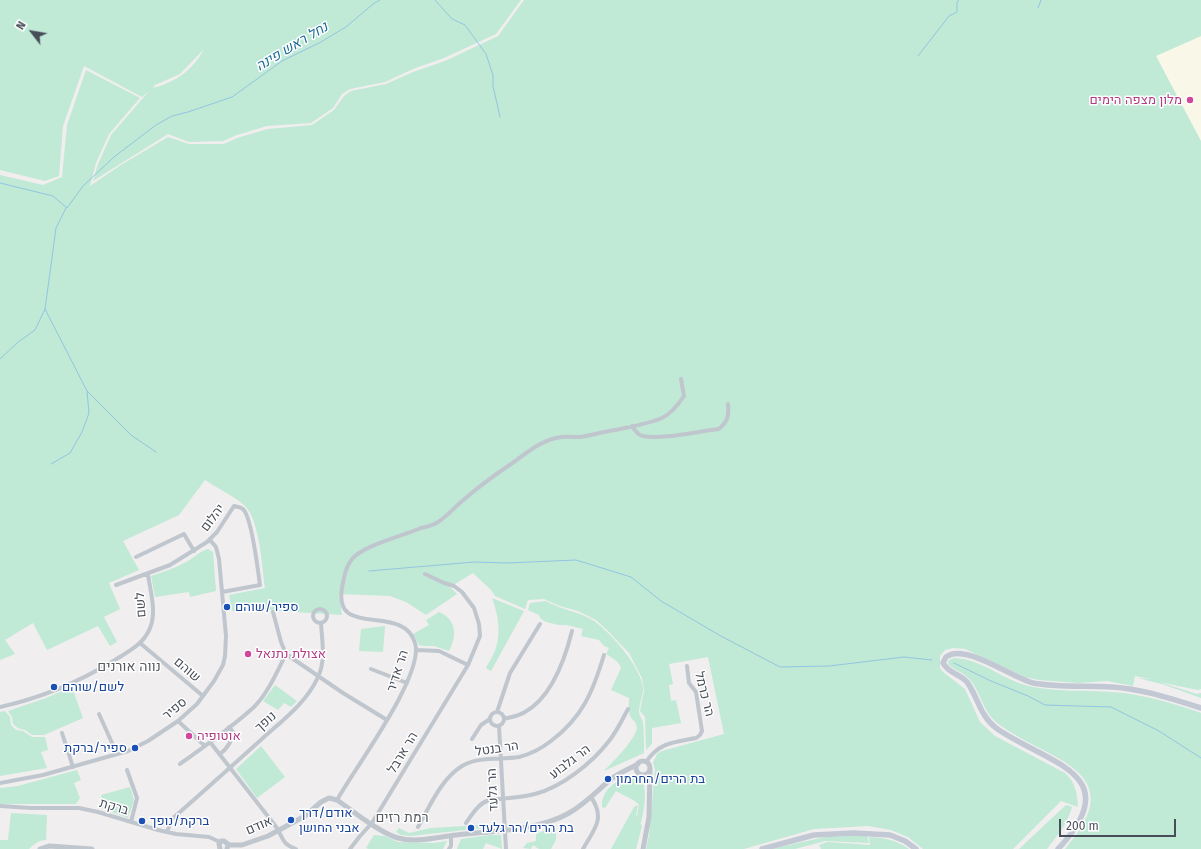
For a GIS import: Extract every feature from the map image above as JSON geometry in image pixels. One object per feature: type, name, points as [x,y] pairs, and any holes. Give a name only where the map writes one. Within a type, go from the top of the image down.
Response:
[{"type":"main road","points":[[1058,849],[1074,830],[1082,815],[1085,802],[1082,784],[1079,779],[1067,769],[989,723],[982,713],[967,683],[960,676],[945,667],[944,663],[946,657],[953,654],[959,654],[977,658],[1014,676],[1033,683],[1125,688],[1158,694],[1201,708]]},
{"type":"main road","points":[[762,849],[814,835],[882,833],[905,841],[916,849]]},
{"type":"street","name":"הר אדיר","points":[[337,800],[400,698],[407,683],[417,650],[412,636],[400,625],[388,621],[356,618],[347,612],[344,606],[342,592],[344,575],[347,567],[354,557],[358,553],[373,546],[437,523],[482,484],[533,448],[556,438],[582,436],[632,426],[662,418],[675,409],[684,396],[681,379]]},
{"type":"street","points":[[632,426],[636,432],[643,436],[659,437],[719,429],[725,424],[729,417],[728,404]]},
{"type":"street","name":"יהלום","points":[[116,585],[170,565],[210,540],[234,506],[243,509],[247,515],[260,586],[222,592]]},
{"type":"street","points":[[136,558],[184,534],[194,550]]},
{"type":"street","name":"ספיר","points":[[0,783],[43,775],[128,751],[148,741],[178,721],[203,696],[219,673],[225,656],[226,636],[218,552],[210,540]]},
{"type":"street","name":"לשם","points":[[0,708],[62,688],[99,670],[140,644],[147,635],[152,621],[152,603],[148,574]]},
{"type":"street","name":"הר ארבל","points":[[350,849],[372,823],[468,665],[480,636],[480,624],[474,608],[462,592],[454,586],[425,574]]},
{"type":"street","points":[[273,612],[281,642],[286,654],[387,720]]},
{"type":"street","name":"נופך","points":[[167,832],[172,819],[230,768],[300,703],[308,693],[319,676],[322,666],[323,657],[321,623]]},
{"type":"street","points":[[472,739],[481,725],[490,720],[493,714],[497,712],[510,673],[540,624]]},
{"type":"street","points":[[504,719],[525,713],[541,699],[565,659],[572,631]]},
{"type":"street","name":"שוהם","points":[[140,644],[203,696]]},
{"type":"street","points":[[417,650],[439,651],[468,665]]},
{"type":"street","points":[[180,764],[255,706],[272,682],[286,654]]},
{"type":"street","name":"הר בנטל","points":[[418,827],[440,789],[461,766],[474,761],[520,756],[539,749],[554,739],[571,723],[587,702],[596,681],[604,655]]},
{"type":"street","name":"הר כרמל","points":[[646,762],[652,753],[660,746],[700,736],[702,731],[696,692],[689,683],[687,666]]},
{"type":"street","points":[[371,669],[407,683]]},
{"type":"street","name":"הר גלבוע","points":[[466,823],[480,805],[489,800],[526,796],[541,792],[566,780],[598,754],[614,734],[628,709]]},
{"type":"street","points":[[490,720],[492,724],[499,726],[503,723],[503,714],[497,712]]},
{"type":"street","points":[[99,714],[117,754]]},
{"type":"street","points":[[178,721],[205,746]]},
{"type":"street","name":"הר גלעד","points":[[499,726],[506,849]]},
{"type":"street","points":[[220,754],[229,746],[231,741],[233,732],[229,727]]},
{"type":"street","points":[[62,733],[73,766]]},
{"type":"street","points":[[210,742],[278,830],[284,842],[290,847],[296,849]]},
{"type":"street","points":[[337,800],[391,836],[403,840],[451,836],[536,825],[558,818],[591,797],[612,778],[641,762],[646,762],[649,764],[650,768],[649,817],[643,849]]},
{"type":"street","points":[[638,764],[636,768],[648,780],[650,787]]},
{"type":"street","points":[[623,773],[631,771],[647,774],[650,768]]},
{"type":"street","points":[[127,770],[137,798],[132,822]]},
{"type":"street","points":[[583,849],[597,825],[598,820],[598,809],[591,797]]},
{"type":"street","name":"אודם","points":[[228,847],[257,840],[278,830],[305,816],[325,799],[329,798],[337,800]]},
{"type":"street","name":"ברקת","points":[[0,806],[31,808],[79,808],[167,832],[209,837],[220,842]]},
{"type":"street","points":[[449,849],[451,836]]},
{"type":"street","points":[[220,849],[220,842],[223,841],[226,841],[228,847]]},
{"type":"street","points":[[42,848],[49,846],[92,849]]},
{"type":"shaded area","name":"מלון מצפה הימים","points":[[1201,36],[1201,145],[1156,56]]},
{"type":"green space","points":[[0,0],[521,0],[496,34],[444,58],[413,69],[385,82],[350,89],[342,94],[333,108],[311,123],[267,126],[223,141],[189,142],[168,134],[93,181],[98,164],[111,135],[149,91],[142,97],[84,66],[63,126],[59,176],[45,181],[0,170]],"holes":[[[204,49],[189,69],[176,79],[153,88],[155,85],[180,74]]]},
{"type":"green space","points":[[524,0],[1201,0],[1201,36],[1156,56],[1201,141],[1201,689],[1198,690],[1159,682],[1197,694],[1201,693],[1201,698],[1165,685],[1138,678],[1151,679],[1135,676],[1133,686],[1107,681],[1079,683],[1039,680],[1025,677],[965,649],[953,648],[945,650],[940,656],[940,668],[965,689],[980,722],[995,736],[1065,773],[1072,781],[1075,788],[1078,807],[1061,801],[1013,849],[923,849],[908,837],[891,830],[868,826],[814,829],[744,849],[646,849],[649,835],[655,769],[653,763],[657,754],[662,751],[724,734],[708,657],[669,664],[673,684],[669,685],[671,701],[676,700],[681,723],[652,728],[652,744],[646,750],[645,717],[640,711],[644,691],[642,678],[629,653],[607,630],[596,620],[578,611],[560,606],[544,599],[528,600],[525,609],[495,596],[491,590],[473,573],[450,587],[457,594],[426,615],[406,602],[390,596],[339,594],[342,615],[265,610],[232,611],[229,595],[265,588],[257,532],[254,521],[244,505],[205,480],[179,515],[123,541],[139,570],[109,583],[120,609],[104,617],[117,642],[110,646],[98,626],[47,650],[33,623],[5,640],[15,654],[0,660],[0,175],[43,185],[62,177],[67,125],[86,70],[140,98],[109,134],[96,163],[90,186],[121,165],[168,137],[189,144],[224,144],[237,138],[268,129],[312,125],[334,110],[344,96],[351,91],[386,84],[413,72],[445,61],[498,36]]},
{"type":"green space","points":[[208,549],[213,552],[216,591],[190,597],[189,592],[155,597],[151,576],[182,564],[202,551]]},
{"type":"green space","points":[[492,598],[524,611],[491,671],[486,668],[493,656],[498,642],[499,629],[496,610]]},
{"type":"green space","points":[[546,601],[594,621],[617,642],[632,661],[643,689],[639,711],[643,722],[644,753],[604,771],[628,745],[637,728],[630,714],[629,698],[611,690],[621,668],[613,658],[606,654],[609,648],[604,646],[599,640],[581,636],[583,629],[546,622],[541,619],[539,615],[528,610],[530,603]]},
{"type":"green space","points":[[439,612],[449,619],[454,629],[452,645],[449,651],[434,646],[419,645],[413,634],[429,625],[426,620]]},
{"type":"green space","points":[[385,626],[383,652],[359,651],[361,629]]},
{"type":"green space","points":[[954,658],[975,662],[1013,680],[1033,687],[1053,690],[1124,693],[1168,702],[1201,713],[1201,849],[1065,849],[1084,822],[1091,800],[1087,783],[1075,769],[1015,735],[996,722],[988,713],[971,681],[949,665],[949,660]]},
{"type":"green space","points":[[275,685],[297,701],[291,707],[284,703],[278,710],[263,701]]},
{"type":"green space","points":[[72,687],[83,718],[44,735],[32,735],[13,724],[12,717],[8,711]]},
{"type":"green space","points":[[5,711],[10,717],[11,725],[16,730],[23,731],[32,737],[45,737],[48,750],[41,752],[47,768],[0,776],[0,712]]},
{"type":"green space","points":[[261,746],[285,777],[257,798],[236,769]]},
{"type":"green space","points":[[77,770],[81,780],[74,783],[80,798],[76,804],[0,804],[0,788],[18,786]]},
{"type":"green space","points":[[631,776],[643,781],[645,792],[644,807],[641,823],[640,823],[642,826],[636,849],[611,849],[634,807],[638,805],[636,815],[641,822],[637,816],[639,805],[635,801],[616,791],[605,808],[602,807],[604,796],[610,787],[620,780]]},
{"type":"green space","points":[[130,787],[134,800],[128,818],[101,808],[101,795]]},
{"type":"green space","points":[[1066,805],[1072,807],[1068,818],[1062,829],[1047,849],[1019,849]]},
{"type":"green space","points":[[11,813],[47,815],[46,840],[33,845],[29,849],[0,849],[0,840],[8,840]]},
{"type":"green space","points":[[499,824],[501,826],[411,836],[401,835],[396,832],[399,828],[409,833],[431,828]]},
{"type":"green space","points":[[556,826],[556,840],[551,849],[539,849],[533,845],[531,849],[523,848],[527,843],[536,841],[536,834]]},
{"type":"green space","points":[[374,835],[385,836],[398,842],[433,843],[447,841],[443,849],[366,848]]},
{"type":"green space","points":[[501,835],[502,849],[486,843],[483,849],[457,849],[461,839]]},
{"type":"green space","points":[[867,835],[869,843],[825,841],[795,849],[771,849],[825,837]]},
{"type":"green space","points":[[869,837],[900,843],[909,849],[821,849],[819,845],[827,842],[870,845]]},
{"type":"waterway","name":"נחל ראש פינה","points":[[0,183],[53,196],[67,208],[83,186],[114,157],[156,125],[172,116],[232,97],[282,61],[319,43],[346,27],[373,4],[380,0]]},
{"type":"waterway","points":[[435,0],[452,19],[465,25],[486,54],[493,75],[493,86],[500,117]]},
{"type":"waterway","points":[[918,56],[949,16],[957,12],[957,2],[959,0]]},
{"type":"waterway","points":[[1038,8],[1041,0]]},
{"type":"waterway","points":[[0,359],[17,343],[35,330],[45,309],[56,228],[66,208]]},
{"type":"waterway","points":[[45,309],[87,391],[131,435],[156,452]]},
{"type":"waterway","points":[[51,464],[70,453],[82,432],[89,413],[87,391]]},
{"type":"waterway","points":[[369,571],[474,562],[507,563],[576,560],[631,577],[661,601],[719,635],[780,667],[829,666],[904,657],[932,660]]},
{"type":"waterway","points":[[954,663],[1045,705],[1111,707],[1159,731],[1201,758]]},
{"type":"place","name":"מלון מצפה הימים","points":[[1190,100]]},
{"type":"place","name":"ספיר/שוהם","points":[[227,607]]},
{"type":"place","name":"אצולת נתנאל","points":[[248,654]]},
{"type":"place","name":"לשם/שוהם","points":[[54,687]]},
{"type":"place","name":"אוטופיה","points":[[189,736]]},
{"type":"place","name":"ספיר/ברקת","points":[[135,748]]},
{"type":"place","name":"בת הרים/החרמון","points":[[608,779]]},
{"type":"place","name":"אודם/דרך אבני החושן","points":[[291,820]]},
{"type":"place","name":"ברקת/נופך","points":[[142,821]]},
{"type":"place","name":"בת הרים/הר גלעד","points":[[471,828]]},
{"type":"district","name":"נווה אורנים","points":[[129,667]]},
{"type":"district","name":"רמת רזים","points":[[402,818]]}]
